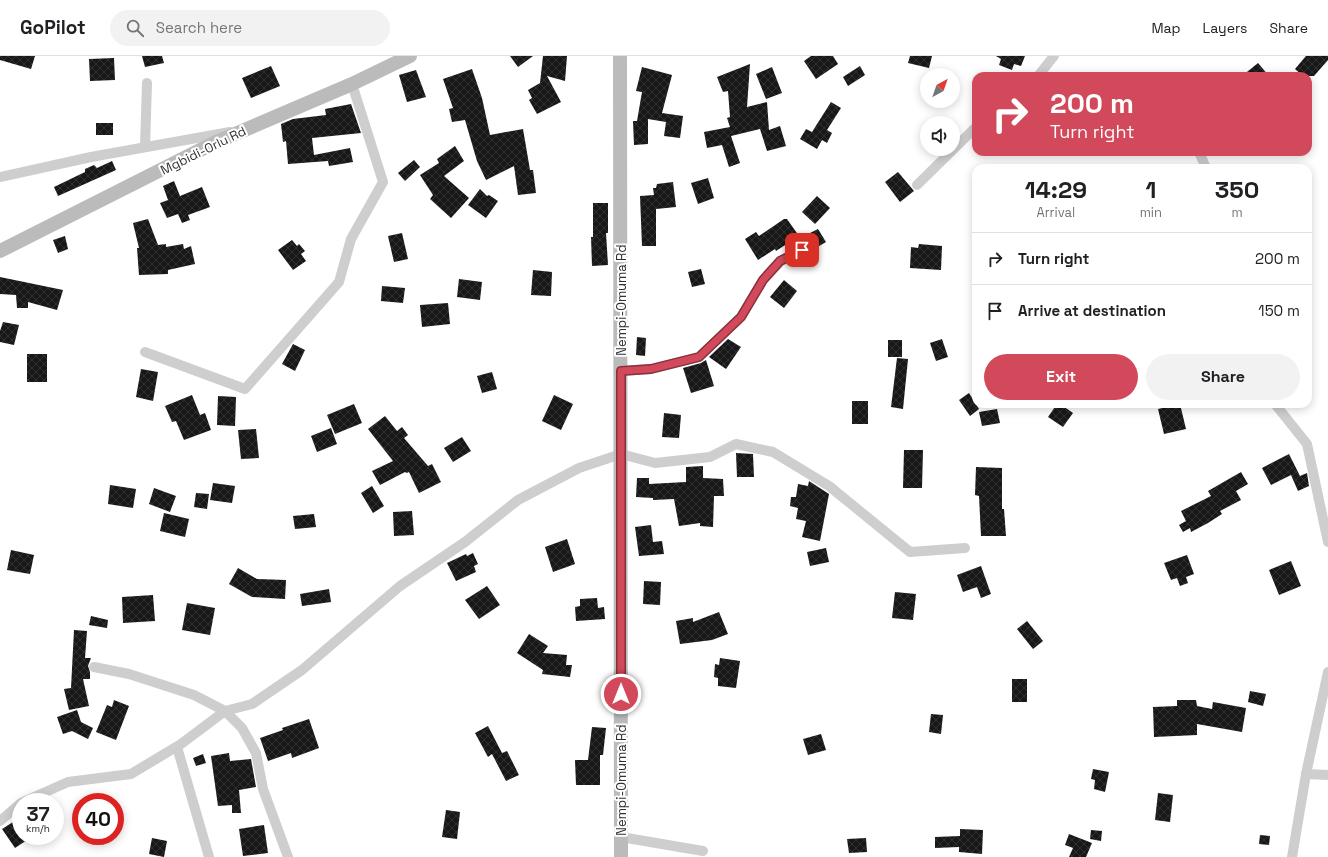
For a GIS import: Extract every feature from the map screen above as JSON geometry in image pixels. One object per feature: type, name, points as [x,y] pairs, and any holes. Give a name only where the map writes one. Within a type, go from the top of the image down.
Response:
[{"type":"street","name":"Mgbidi-Orlu Rd","points":[[0,251],[214,143],[352,84],[410,56]]},
{"type":"street","name":"Nempi-Omuma Rd","points":[[620,56],[620,857]]},
{"type":"street","points":[[1041,72],[1054,56]]},
{"type":"street","points":[[145,147],[147,83]]},
{"type":"street","points":[[145,352],[245,389],[340,282],[351,239],[383,182],[352,84]]},
{"type":"street","points":[[0,177],[91,157],[246,129]]},
{"type":"street","points":[[917,185],[972,131]]},
{"type":"street","points":[[621,371],[651,369],[699,357],[741,317],[763,280],[780,261],[802,250]]},
{"type":"street","points":[[1278,408],[1307,444],[1328,542]]},
{"type":"street","points":[[44,793],[68,782],[131,774],[176,747],[225,711],[252,704],[302,670],[400,586],[465,542],[518,500],[579,468],[621,454],[655,463],[710,457],[736,444],[773,452],[829,486],[910,552],[965,548]]},
{"type":"street","points":[[94,667],[129,674],[194,694],[225,711],[242,728],[256,753],[263,789],[288,857]]},
{"type":"street","points":[[1292,857],[1306,774],[1328,672]]},
{"type":"street","points":[[176,747],[209,857]]},
{"type":"street","points":[[1306,774],[1328,775]]},
{"type":"street","points":[[0,821],[12,811]]},
{"type":"street","points":[[620,837],[703,851]]},
{"type":"building","points":[[0,56],[35,56],[31,69],[0,60]]},
{"type":"building","points":[[142,56],[162,56],[164,63],[145,67]]},
{"type":"building","points":[[510,56],[533,56],[518,67]]},
{"type":"building","points":[[543,56],[567,56],[565,81],[547,76],[561,102],[537,114],[529,100],[532,98],[528,90],[540,83]]},
{"type":"building","points":[[811,56],[833,56],[838,64],[816,79],[804,61]]},
{"type":"building","points":[[910,56],[932,56],[929,68],[908,63]]},
{"type":"building","points":[[996,56],[1025,56],[1021,66],[1014,64],[1012,70],[999,65],[1001,59]]},
{"type":"building","points":[[1306,56],[1328,56],[1328,60],[1314,76],[1312,76],[1312,72],[1298,72],[1295,69]]},
{"type":"building","points":[[114,58],[115,80],[90,81],[89,59]]},
{"type":"building","points":[[1258,63],[1266,72],[1247,72]]},
{"type":"building","points":[[750,64],[747,107],[767,102],[769,130],[780,126],[786,146],[767,151],[760,129],[731,136],[740,163],[729,167],[722,145],[707,148],[704,132],[730,127],[727,118],[730,117],[728,91],[723,92],[717,77]]},
{"type":"building","points":[[271,66],[280,86],[251,98],[242,78]]},
{"type":"building","points":[[860,66],[865,75],[848,86],[843,77]]},
{"type":"building","points":[[642,67],[672,75],[662,113],[683,116],[680,138],[664,136],[666,122],[648,119],[648,144],[634,145],[633,121],[637,121],[642,92],[636,91]]},
{"type":"building","points":[[772,67],[782,93],[766,99],[756,74]]},
{"type":"building","points":[[472,69],[482,98],[490,135],[523,129],[530,170],[533,170],[536,193],[518,195],[514,166],[486,180],[477,161],[465,120],[452,122],[449,109],[453,108],[443,79]]},
{"type":"building","points":[[416,70],[426,97],[407,102],[399,75]]},
{"type":"building","points":[[831,102],[841,108],[827,130],[832,133],[827,143],[822,140],[817,149],[800,139],[806,129],[812,132]]},
{"type":"building","points":[[351,104],[361,133],[312,138],[314,155],[350,148],[353,162],[329,166],[328,161],[288,164],[286,141],[283,142],[281,124],[293,119],[326,115],[325,109]]},
{"type":"building","points":[[96,123],[113,123],[113,135],[96,135]]},
{"type":"building","points":[[455,146],[464,161],[444,176],[469,198],[451,218],[430,199],[433,195],[420,175],[439,163],[437,159]]},
{"type":"building","points":[[414,160],[420,167],[405,181],[398,173]]},
{"type":"building","points":[[112,161],[116,170],[58,196],[54,187],[85,172],[85,169],[94,165],[97,168]]},
{"type":"building","points":[[898,172],[914,191],[900,202],[885,182]]},
{"type":"building","points":[[708,178],[714,198],[698,204],[691,183]]},
{"type":"building","points":[[174,181],[180,196],[202,187],[210,207],[188,215],[190,220],[182,223],[178,214],[167,218],[160,203],[168,200],[163,186]]},
{"type":"building","points":[[673,182],[676,207],[656,209],[656,246],[642,246],[640,196],[654,195],[653,188],[656,188],[657,184]]},
{"type":"building","points":[[480,189],[487,196],[489,195],[498,201],[486,218],[468,205]]},
{"type":"building","points":[[817,196],[830,208],[815,224],[802,212]]},
{"type":"building","points":[[593,203],[608,203],[608,233],[606,233],[608,265],[592,266],[591,237],[593,237]]},
{"type":"building","points":[[148,219],[158,245],[166,244],[166,247],[183,244],[184,249],[191,246],[195,264],[168,270],[168,274],[139,275],[137,248],[139,248],[133,223]]},
{"type":"building","points":[[784,219],[787,219],[799,236],[776,251],[775,249],[758,260],[745,239],[756,232],[759,236]]},
{"type":"building","points":[[818,229],[826,242],[814,249],[806,235]]},
{"type":"building","points":[[402,233],[408,259],[394,262],[388,236]]},
{"type":"building","points":[[65,236],[68,249],[58,253],[53,240]]},
{"type":"building","points":[[292,240],[297,246],[299,244],[305,251],[301,254],[306,261],[293,270],[278,250]]},
{"type":"building","points":[[919,244],[942,246],[941,270],[910,268],[911,247],[918,248]]},
{"type":"building","points":[[701,269],[705,284],[692,287],[688,272]]},
{"type":"building","points":[[533,270],[552,272],[551,296],[531,295]]},
{"type":"building","points":[[0,277],[63,290],[57,310],[28,302],[28,308],[17,308],[16,295],[0,294]]},
{"type":"building","points":[[459,279],[482,282],[480,300],[457,297]]},
{"type":"building","points":[[784,280],[797,291],[784,308],[770,297]]},
{"type":"building","points":[[382,286],[405,288],[403,303],[381,301]]},
{"type":"building","points":[[448,303],[450,324],[422,327],[420,305]]},
{"type":"building","points":[[3,322],[19,325],[14,345],[0,342],[0,331]]},
{"type":"building","points":[[637,337],[646,338],[645,356],[636,355]]},
{"type":"building","points":[[728,339],[741,347],[726,369],[709,357]]},
{"type":"building","points":[[942,339],[948,357],[936,361],[930,343]]},
{"type":"building","points":[[888,340],[902,340],[902,357],[888,357]]},
{"type":"building","points":[[293,344],[305,350],[295,371],[282,364]]},
{"type":"building","points":[[27,354],[47,354],[47,382],[27,382]]},
{"type":"building","points":[[897,358],[908,359],[903,409],[891,407]]},
{"type":"building","points":[[706,360],[714,386],[691,393],[683,368]]},
{"type":"building","points":[[141,369],[158,372],[153,401],[136,397]]},
{"type":"building","points":[[492,372],[497,389],[482,393],[477,376]]},
{"type":"building","points":[[969,393],[972,398],[972,408],[979,409],[970,416],[959,400]]},
{"type":"building","points":[[192,395],[200,415],[205,413],[211,430],[184,440],[176,421],[172,422],[165,406]]},
{"type":"building","points":[[554,395],[573,404],[561,430],[542,421]]},
{"type":"building","points":[[218,396],[236,397],[235,426],[217,425]]},
{"type":"building","points":[[852,401],[868,401],[868,424],[852,424]]},
{"type":"building","points":[[354,404],[362,423],[335,434],[327,415]]},
{"type":"building","points":[[1054,408],[1066,408],[1073,413],[1063,427],[1048,417]]},
{"type":"building","points":[[1181,408],[1186,429],[1164,434],[1158,409]]},
{"type":"building","points":[[997,409],[1000,423],[982,426],[979,412]]},
{"type":"building","points":[[664,413],[681,415],[679,438],[662,437]]},
{"type":"building","points":[[385,416],[397,431],[402,427],[408,435],[404,438],[428,466],[432,464],[441,482],[419,493],[409,472],[405,472],[380,485],[372,471],[393,461],[368,429]]},
{"type":"building","points":[[331,428],[337,444],[317,452],[311,436]]},
{"type":"building","points":[[256,429],[259,458],[241,459],[238,430]]},
{"type":"building","points":[[462,437],[471,451],[453,462],[444,448]]},
{"type":"building","points":[[904,450],[923,450],[922,488],[903,488]]},
{"type":"building","points":[[736,453],[753,454],[754,477],[737,477]]},
{"type":"building","points":[[1289,454],[1300,476],[1307,473],[1309,486],[1298,491],[1291,475],[1271,485],[1262,468]]},
{"type":"building","points":[[703,466],[703,478],[723,479],[724,496],[714,496],[713,527],[700,526],[700,523],[679,526],[674,499],[653,500],[653,498],[636,497],[637,478],[649,478],[649,484],[686,482],[686,467]]},
{"type":"building","points":[[976,467],[1002,468],[1002,509],[1004,509],[1006,536],[981,536],[979,496],[975,495]]},
{"type":"building","points":[[1241,472],[1248,484],[1236,491],[1241,500],[1220,511],[1222,514],[1208,523],[1191,532],[1190,528],[1183,532],[1179,525],[1186,521],[1181,511],[1211,496],[1208,491]]},
{"type":"building","points":[[809,481],[829,494],[820,541],[802,537],[806,521],[796,519],[798,508],[790,506],[791,497],[796,497],[798,484],[808,486]]},
{"type":"building","points":[[213,483],[235,486],[232,503],[210,500]]},
{"type":"building","points":[[110,485],[136,489],[133,508],[108,504]]},
{"type":"building","points":[[372,486],[384,506],[373,513],[361,493]]},
{"type":"building","points":[[154,488],[176,496],[170,512],[149,504]]},
{"type":"building","points":[[196,493],[209,494],[207,509],[194,507]]},
{"type":"building","points":[[412,511],[414,535],[394,536],[393,512]]},
{"type":"building","points":[[164,513],[189,519],[185,537],[160,531]]},
{"type":"building","points":[[314,514],[316,527],[295,529],[293,516]]},
{"type":"building","points":[[651,525],[653,542],[662,541],[664,554],[639,556],[635,527]]},
{"type":"building","points":[[567,539],[575,564],[553,572],[545,547]]},
{"type":"building","points":[[826,548],[829,562],[810,566],[807,552]]},
{"type":"building","points":[[11,550],[34,555],[30,574],[7,570]]},
{"type":"building","points":[[473,553],[478,564],[474,566],[476,572],[456,581],[447,563],[466,554],[467,556]]},
{"type":"building","points":[[1187,555],[1194,574],[1186,577],[1188,583],[1180,586],[1177,578],[1171,580],[1164,563]]},
{"type":"building","points":[[1291,561],[1301,586],[1279,595],[1269,570]]},
{"type":"building","points":[[981,566],[991,594],[981,598],[977,587],[963,592],[957,575]]},
{"type":"building","points":[[238,568],[257,579],[286,580],[285,599],[252,597],[229,584]]},
{"type":"building","points":[[644,581],[661,582],[660,605],[643,604]]},
{"type":"building","points":[[487,586],[500,605],[479,619],[465,600]]},
{"type":"building","points":[[329,589],[331,602],[302,606],[300,594]]},
{"type":"building","points":[[895,592],[916,594],[913,620],[892,618]]},
{"type":"building","points":[[153,595],[155,621],[123,623],[122,597]]},
{"type":"building","points":[[597,598],[598,608],[604,607],[605,619],[576,621],[575,607],[580,606],[580,599]]},
{"type":"building","points":[[187,603],[215,608],[210,635],[182,630]]},
{"type":"building","points":[[719,612],[728,634],[712,640],[680,644],[676,621],[693,618],[693,622]]},
{"type":"building","points":[[91,616],[108,620],[107,628],[89,625]]},
{"type":"building","points":[[1027,621],[1043,641],[1033,649],[1017,629]]},
{"type":"building","points":[[74,630],[87,631],[85,658],[91,658],[88,666],[90,679],[83,679],[89,706],[69,710],[64,689],[71,688]]},
{"type":"building","points":[[529,634],[548,646],[543,653],[567,655],[566,665],[572,665],[570,677],[542,674],[543,670],[517,653]]},
{"type":"building","points":[[720,658],[740,661],[736,688],[718,686],[718,678],[714,677],[715,664],[719,665]]},
{"type":"building","points":[[1012,679],[1027,679],[1027,702],[1012,702]]},
{"type":"building","points":[[1250,691],[1266,694],[1263,706],[1248,702]]},
{"type":"building","points":[[114,700],[129,706],[116,740],[96,732],[107,705],[112,707]]},
{"type":"building","points":[[1177,700],[1196,700],[1197,706],[1212,709],[1213,702],[1246,708],[1242,732],[1197,724],[1197,735],[1154,737],[1153,707],[1177,706]]},
{"type":"building","points":[[77,710],[81,722],[93,728],[88,739],[72,731],[63,734],[57,717]]},
{"type":"building","points":[[931,714],[943,715],[941,734],[929,732]]},
{"type":"building","points":[[309,719],[319,748],[292,758],[291,753],[268,761],[260,738],[283,730],[282,728]]},
{"type":"building","points":[[488,726],[502,753],[507,751],[519,775],[506,781],[492,754],[488,757],[475,733]]},
{"type":"building","points":[[592,727],[606,728],[603,755],[600,755],[600,785],[576,785],[575,760],[588,760]]},
{"type":"building","points":[[821,734],[826,750],[808,755],[803,739]]},
{"type":"building","points":[[229,753],[230,761],[251,759],[256,787],[239,790],[241,813],[232,813],[232,805],[218,806],[211,756]]},
{"type":"building","points":[[203,754],[206,763],[196,766],[193,758]]},
{"type":"building","points":[[1093,769],[1109,772],[1105,792],[1094,789],[1095,780],[1091,779]]},
{"type":"building","points":[[1158,793],[1173,795],[1170,822],[1155,820]]},
{"type":"building","points":[[446,810],[460,812],[457,839],[442,837]]},
{"type":"building","points":[[12,823],[12,844],[2,829]]},
{"type":"building","points":[[264,825],[268,853],[243,856],[239,829]]},
{"type":"building","points":[[960,829],[983,830],[982,854],[959,852],[959,847],[935,848],[935,837],[960,836]]},
{"type":"building","points":[[1091,830],[1102,831],[1101,841],[1090,839]]},
{"type":"building","points":[[1069,834],[1092,843],[1086,857],[1069,857],[1073,848],[1065,845]]},
{"type":"building","points":[[1260,835],[1270,836],[1269,845],[1259,844]]},
{"type":"building","points":[[152,838],[167,841],[164,857],[149,854]]},
{"type":"building","points":[[866,838],[867,852],[849,853],[847,839]]},
{"type":"route","points":[[621,694],[621,371],[651,369],[699,357],[741,317],[763,280],[780,261],[802,250]]}]
